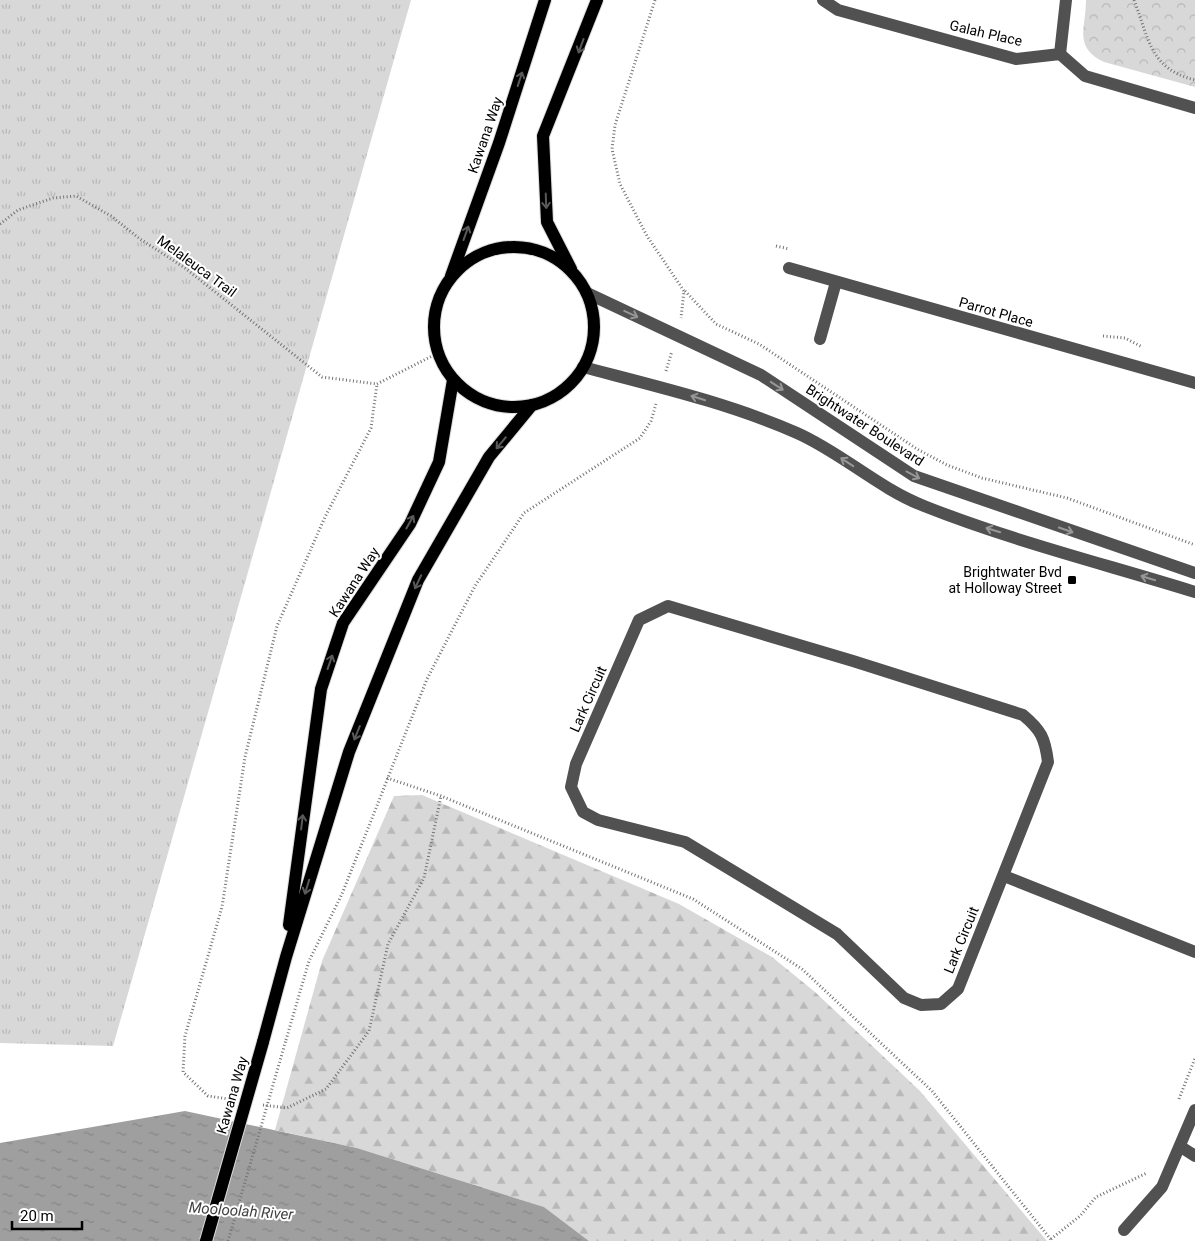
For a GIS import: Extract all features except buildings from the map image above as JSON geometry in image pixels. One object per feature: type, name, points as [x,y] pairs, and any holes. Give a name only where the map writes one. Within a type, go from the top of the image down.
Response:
[{"type":"main road","name":"Kawana Way","points":[[450,278],[499,143],[545,0]]},
{"type":"main road","points":[[571,270],[549,254],[522,247],[495,248],[470,260],[450,278],[438,302],[434,327],[438,353],[453,380],[469,394],[489,404],[510,407],[532,405],[553,397],[570,384],[584,367],[592,343],[594,318],[587,294],[571,270],[547,222],[543,136],[598,0]]},
{"type":"main road","name":"Kawana Way","points":[[286,957],[321,690],[343,624],[410,524],[439,462],[453,380]]},
{"type":"main road","name":"Kawana Way","points":[[206,1241],[286,957],[350,752],[418,580],[489,457],[532,405]]},
{"type":"street","name":"Galah Place","points":[[823,0],[838,10],[1016,59],[1060,54]]},
{"type":"street","points":[[1066,0],[1060,54],[1085,76],[1195,108]]},
{"type":"street","name":"Parrot Place","points":[[789,268],[1195,383]]},
{"type":"street","points":[[820,339],[836,282]]},
{"type":"street","name":"Brightwater Boulevard","points":[[587,294],[761,375],[914,476],[1195,573]]},
{"type":"street","points":[[584,367],[693,396],[798,434],[826,448],[891,491],[923,506],[968,522],[1195,592]]},
{"type":"street","name":"Lark Circuit","points":[[668,606],[853,660],[1023,714],[1037,726],[1046,742],[1048,762],[1004,876],[958,989],[940,1004],[922,1005],[904,998],[837,934],[685,842],[598,820],[583,812],[571,788],[576,764],[639,620],[668,606]]},
{"type":"street","points":[[1004,876],[1195,952]]},
{"type":"street","points":[[1124,1230],[1162,1187],[1181,1147],[1195,1110]]},
{"type":"street","points":[[1181,1147],[1195,1156]]},
{"type":"path","points":[[655,0],[615,125],[612,149],[620,184],[647,236],[684,291],[716,324],[759,344],[917,449],[947,464],[982,478],[1067,498],[1195,546]]},
{"type":"path","points":[[1134,0],[1157,59],[1173,73],[1195,80]]},
{"type":"path","name":"Melaleuca Trail","points":[[0,224],[18,210],[53,198],[76,196],[111,216],[140,239],[185,268],[322,377],[376,384],[438,353]]},
{"type":"path","points":[[228,1241],[309,961],[342,894],[432,670],[475,586],[524,514],[640,438],[651,422],[677,335],[684,291]]},
{"type":"path","points":[[387,778],[441,796],[693,899],[802,969],[932,1091],[1051,1240],[1080,1216],[1096,1197],[1145,1176],[1149,1171]]},
{"type":"path","points":[[1178,1103],[1195,1058]]},
{"type":"green space","points":[[0,0],[411,0],[113,1046],[0,1043]]},
{"type":"green space","points":[[1086,0],[1195,0],[1195,87],[1104,62],[1094,56],[1088,50],[1083,36]]},
{"type":"green space","points":[[422,795],[679,904],[772,957],[815,992],[920,1091],[1047,1241],[589,1241],[544,1207],[357,1148],[275,1130],[322,961],[394,796]]},
{"type":"water","name":"Mooloolah River","points":[[185,1111],[357,1148],[544,1207],[589,1241],[0,1241],[0,1143]]},
{"type":"place","name":"Brightwater Bvd at Holloway Street","points":[[1072,580]]}]
